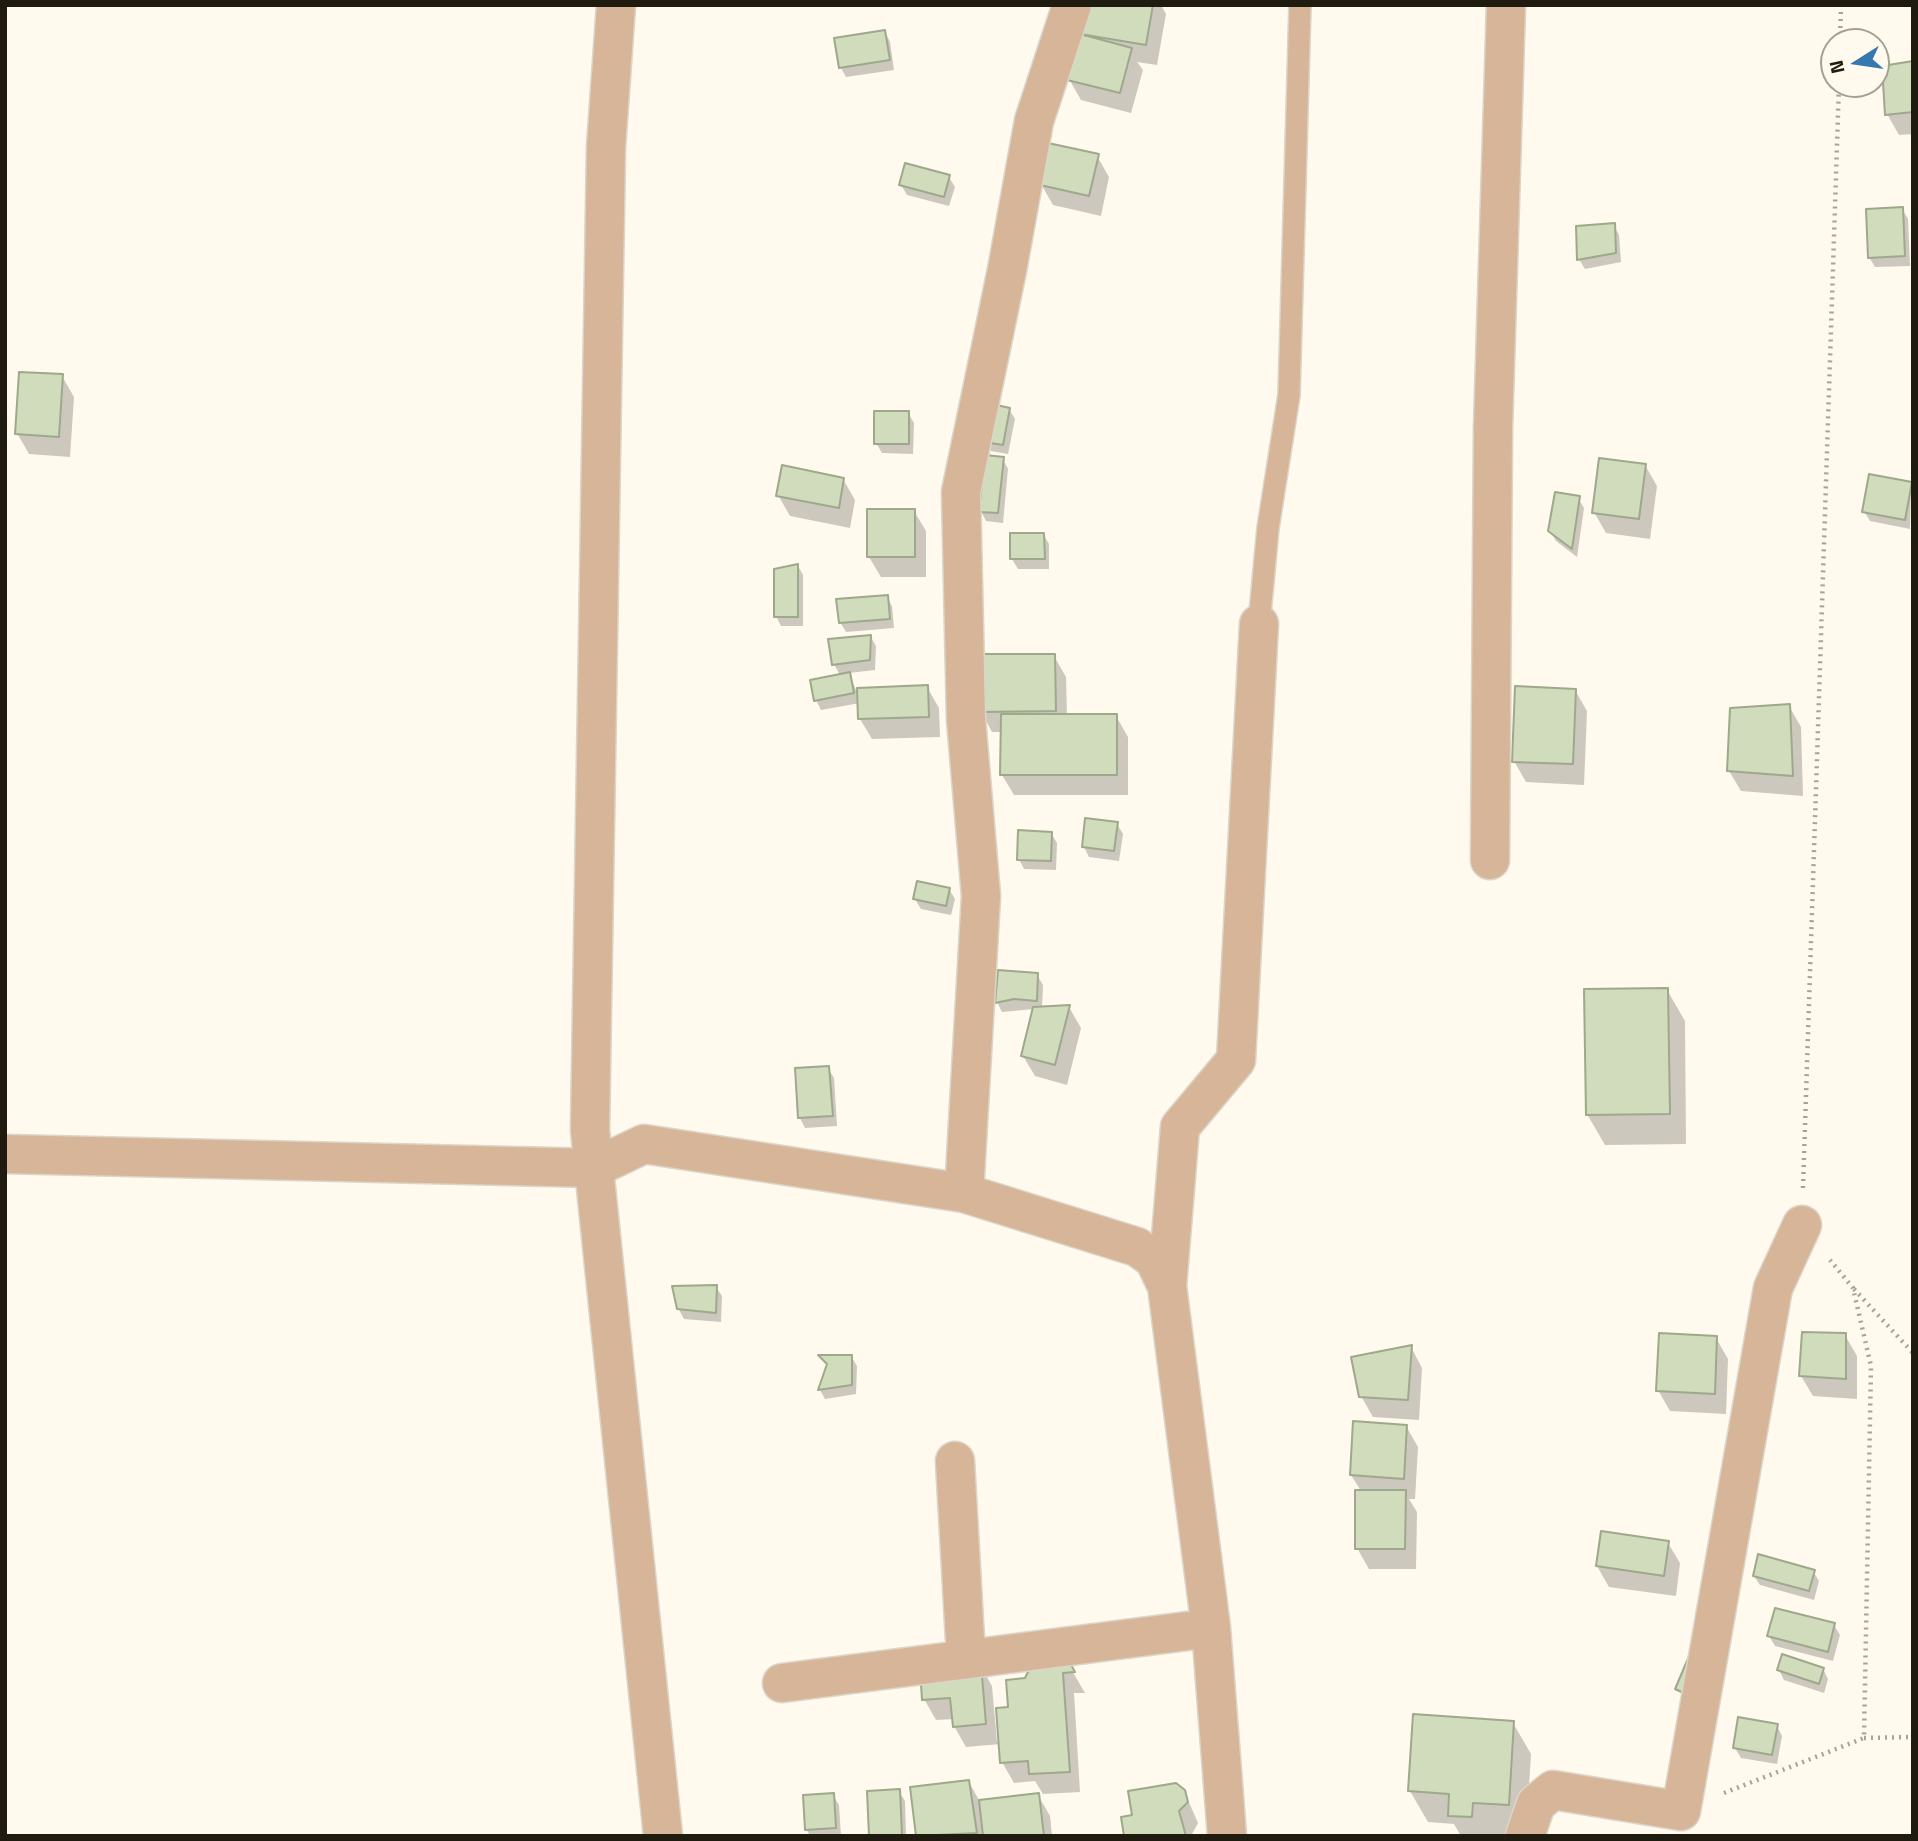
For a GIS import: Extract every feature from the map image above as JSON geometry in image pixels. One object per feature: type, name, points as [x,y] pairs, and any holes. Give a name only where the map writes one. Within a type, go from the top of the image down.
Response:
[{"type":"street","points":[[616,5],[606,147],[590,1130],[663,1836]]},
{"type":"street","points":[[964,1194],[981,896],[966,719],[961,492],[1007,270],[1034,121],[1072,5]]},
{"type":"street","points":[[1490,860],[1493,428],[1506,5]]},
{"type":"street","points":[[1227,1836],[1211,1628],[1167,1286],[1180,1127],[1236,1060],[1259,624]]},
{"type":"street","points":[[5,1154],[594,1168],[644,1144],[964,1194],[1137,1247],[1154,1259],[1167,1286]]},
{"type":"street","points":[[1525,1836],[1536,1804],[1553,1790],[1679,1823],[1773,1288],[1802,1225]]},
{"type":"street","points":[[955,1461],[966,1657]]},
{"type":"street","points":[[782,1684],[966,1657],[1211,1628]]},
{"type":"lane","points":[[1259,624],[1268,528],[1289,395],[1300,5]]},
{"type":"path","points":[[1840,28],[1841,5]]},
{"type":"path","points":[[1839,98],[1802,1225],[1853,1288],[1913,1353]]},
{"type":"path","points":[[1853,1288],[1871,1366],[1864,1738]]},
{"type":"path","points":[[1679,1823],[1864,1738],[1913,1737]]},
{"type":"building","points":[[1085,5],[1153,5],[1146,45],[1080,34]]},
{"type":"building","points":[[885,30],[890,60],[839,68],[834,38]]},
{"type":"building","points":[[1080,34],[1132,48],[1120,93],[1067,80]]},
{"type":"building","points":[[1913,61],[1913,112],[1885,115],[1884,98],[1890,98],[1890,65]]},
{"type":"building","points":[[1048,143],[1099,154],[1089,196],[1040,185]]},
{"type":"building","points":[[905,163],[950,175],[944,197],[899,185]]},
{"type":"building","points":[[1903,207],[1905,256],[1868,258],[1866,209]]},
{"type":"building","points":[[1615,223],[1616,253],[1577,260],[1576,226]]},
{"type":"building","points":[[19,372],[63,374],[59,437],[15,434]]},
{"type":"building","points":[[992,404],[1010,408],[1003,445],[984,442]]},
{"type":"building","points":[[874,411],[909,411],[909,444],[874,444]]},
{"type":"building","points":[[985,455],[1004,457],[998,513],[979,512]]},
{"type":"building","points":[[1599,458],[1646,464],[1639,519],[1592,513]]},
{"type":"building","points":[[782,465],[844,478],[839,508],[776,496]]},
{"type":"building","points":[[1869,474],[1912,482],[1905,520],[1862,512]]},
{"type":"building","points":[[1555,492],[1580,496],[1572,549],[1548,531]]},
{"type":"building","points":[[867,509],[915,509],[915,557],[867,557]]},
{"type":"building","points":[[1010,533],[1044,533],[1045,559],[1010,559]]},
{"type":"building","points":[[798,564],[798,617],[774,617],[774,569]]},
{"type":"building","points":[[888,595],[890,619],[839,623],[836,599]]},
{"type":"building","points":[[871,635],[870,660],[832,665],[828,639]]},
{"type":"building","points":[[979,654],[1055,654],[1056,711],[979,712]]},
{"type":"building","points":[[850,672],[854,693],[814,701],[810,680]]},
{"type":"building","points":[[928,685],[929,717],[858,719],[857,688]]},
{"type":"building","points":[[1515,686],[1576,689],[1573,764],[1512,762]]},
{"type":"building","points":[[1790,704],[1793,776],[1727,771],[1730,708]]},
{"type":"building","points":[[1001,714],[1117,714],[1117,775],[1000,775]]},
{"type":"building","points":[[1085,818],[1118,822],[1114,851],[1082,847]]},
{"type":"building","points":[[1018,830],[1052,832],[1051,861],[1017,860]]},
{"type":"building","points":[[917,881],[950,888],[946,906],[913,899]]},
{"type":"building","points":[[998,970],[1038,973],[1037,1001],[1014,999],[995,1003]]},
{"type":"building","points":[[1668,988],[1670,1114],[1586,1115],[1584,989]]},
{"type":"building","points":[[1070,1005],[1055,1065],[1021,1056],[1033,1007]]},
{"type":"building","points":[[829,1066],[833,1116],[798,1118],[795,1068]]},
{"type":"building","points":[[717,1285],[716,1313],[677,1309],[672,1286]]},
{"type":"building","points":[[1802,1332],[1846,1333],[1846,1379],[1799,1376]]},
{"type":"building","points":[[1659,1333],[1717,1336],[1715,1394],[1656,1391]]},
{"type":"building","points":[[1412,1345],[1408,1400],[1359,1397],[1351,1357]]},
{"type":"building","points":[[818,1355],[852,1355],[852,1385],[818,1390],[827,1364]]},
{"type":"building","points":[[1353,1421],[1407,1425],[1404,1479],[1350,1475]]},
{"type":"building","points":[[1355,1490],[1406,1490],[1405,1549],[1355,1549]]},
{"type":"building","points":[[1601,1531],[1669,1541],[1664,1576],[1596,1566]]},
{"type":"building","points":[[1758,1554],[1815,1570],[1809,1591],[1753,1576]]},
{"type":"building","points":[[1775,1608],[1835,1623],[1828,1652],[1767,1636]]},
{"type":"building","points":[[1696,1640],[1688,1695],[1675,1689]]},
{"type":"building","points":[[1039,1649],[1069,1661],[1075,1672],[1063,1673],[1070,1772],[1029,1774],[1028,1761],[1000,1763],[996,1708],[1008,1707],[1006,1680],[1025,1678]]},
{"type":"building","points":[[1782,1654],[1824,1668],[1819,1684],[1777,1670]]},
{"type":"building","points":[[981,1664],[986,1724],[953,1727],[950,1698],[922,1700],[920,1669]]},
{"type":"building","points":[[1413,1714],[1514,1721],[1509,1805],[1473,1803],[1472,1817],[1448,1816],[1449,1794],[1408,1791]]},
{"type":"building","points":[[1738,1717],[1778,1724],[1772,1755],[1733,1748]]},
{"type":"building","points":[[969,1780],[977,1833],[916,1836],[910,1787]]},
{"type":"building","points":[[1176,1783],[1185,1790],[1188,1802],[1179,1811],[1186,1836],[1124,1836],[1121,1817],[1132,1815],[1128,1791]]},
{"type":"building","points":[[900,1789],[902,1835],[869,1836],[867,1791]]},
{"type":"building","points":[[834,1793],[836,1828],[805,1830],[803,1795]]},
{"type":"building","points":[[1039,1793],[1044,1836],[983,1836],[979,1800]]}]
